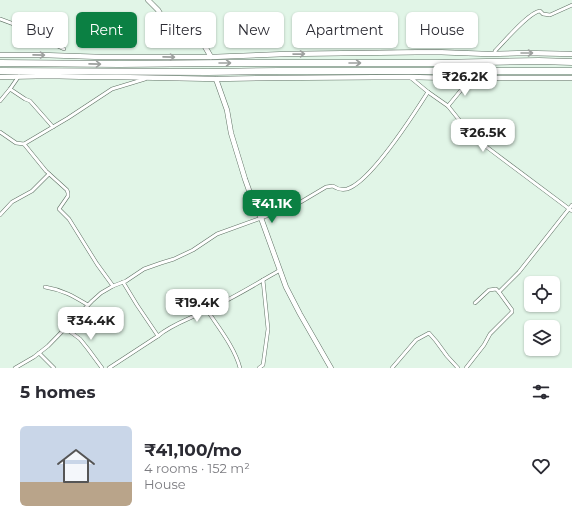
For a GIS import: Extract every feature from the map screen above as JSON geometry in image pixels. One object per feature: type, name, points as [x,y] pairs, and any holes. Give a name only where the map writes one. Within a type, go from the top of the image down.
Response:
[{"type":"highway","points":[[0,63],[119,64],[572,62]]},
{"type":"highway","points":[[0,71],[572,71]]},
{"type":"street","points":[[148,0],[158,10],[174,39],[180,41],[200,38],[211,57]]},
{"type":"street","points":[[496,51],[517,28],[536,11],[550,15],[572,6]]},
{"type":"street","points":[[0,19],[27,29],[48,33],[53,44],[64,49]]},
{"type":"street","points":[[0,55],[211,57],[286,54],[435,52],[488,54],[572,54]]},
{"type":"street","points":[[0,101],[19,76]]},
{"type":"street","points":[[0,77],[49,76],[216,79],[409,77],[572,78]]},
{"type":"street","points":[[409,77],[448,106],[472,136],[571,210]]},
{"type":"street","points":[[0,132],[16,143],[24,144],[112,89],[147,78]]},
{"type":"street","points":[[448,106],[471,78]]},
{"type":"street","points":[[216,79],[227,110],[231,133],[245,179],[286,287],[331,368]]},
{"type":"street","points":[[10,89],[30,101],[53,127]]},
{"type":"street","points":[[15,368],[34,358],[48,346],[101,293],[144,269],[174,259],[194,250],[217,234],[294,206],[326,187],[332,186],[346,189],[366,177],[403,130],[428,92]]},
{"type":"street","points":[[24,144],[49,174],[67,190],[68,193],[59,209],[69,219],[97,264],[114,286]]},
{"type":"street","points":[[0,215],[12,202],[32,191],[49,174]]},
{"type":"street","points":[[500,292],[520,272],[571,210],[572,205]]},
{"type":"street","points":[[109,368],[175,324],[208,310],[280,270]]},
{"type":"street","points":[[259,368],[263,366],[268,329],[263,280]]},
{"type":"street","points":[[123,282],[158,336]]},
{"type":"street","points":[[45,287],[55,288],[66,292],[88,305]]},
{"type":"street","points":[[466,368],[484,345],[490,334],[512,312],[500,292],[496,289],[489,290],[476,303]]},
{"type":"street","points":[[208,310],[239,362],[240,368]]},
{"type":"street","points":[[65,328],[80,339],[102,368]]},
{"type":"street","points":[[392,368],[416,340],[429,333],[458,368]]},
{"type":"street","points":[[39,353],[54,368]]}]
